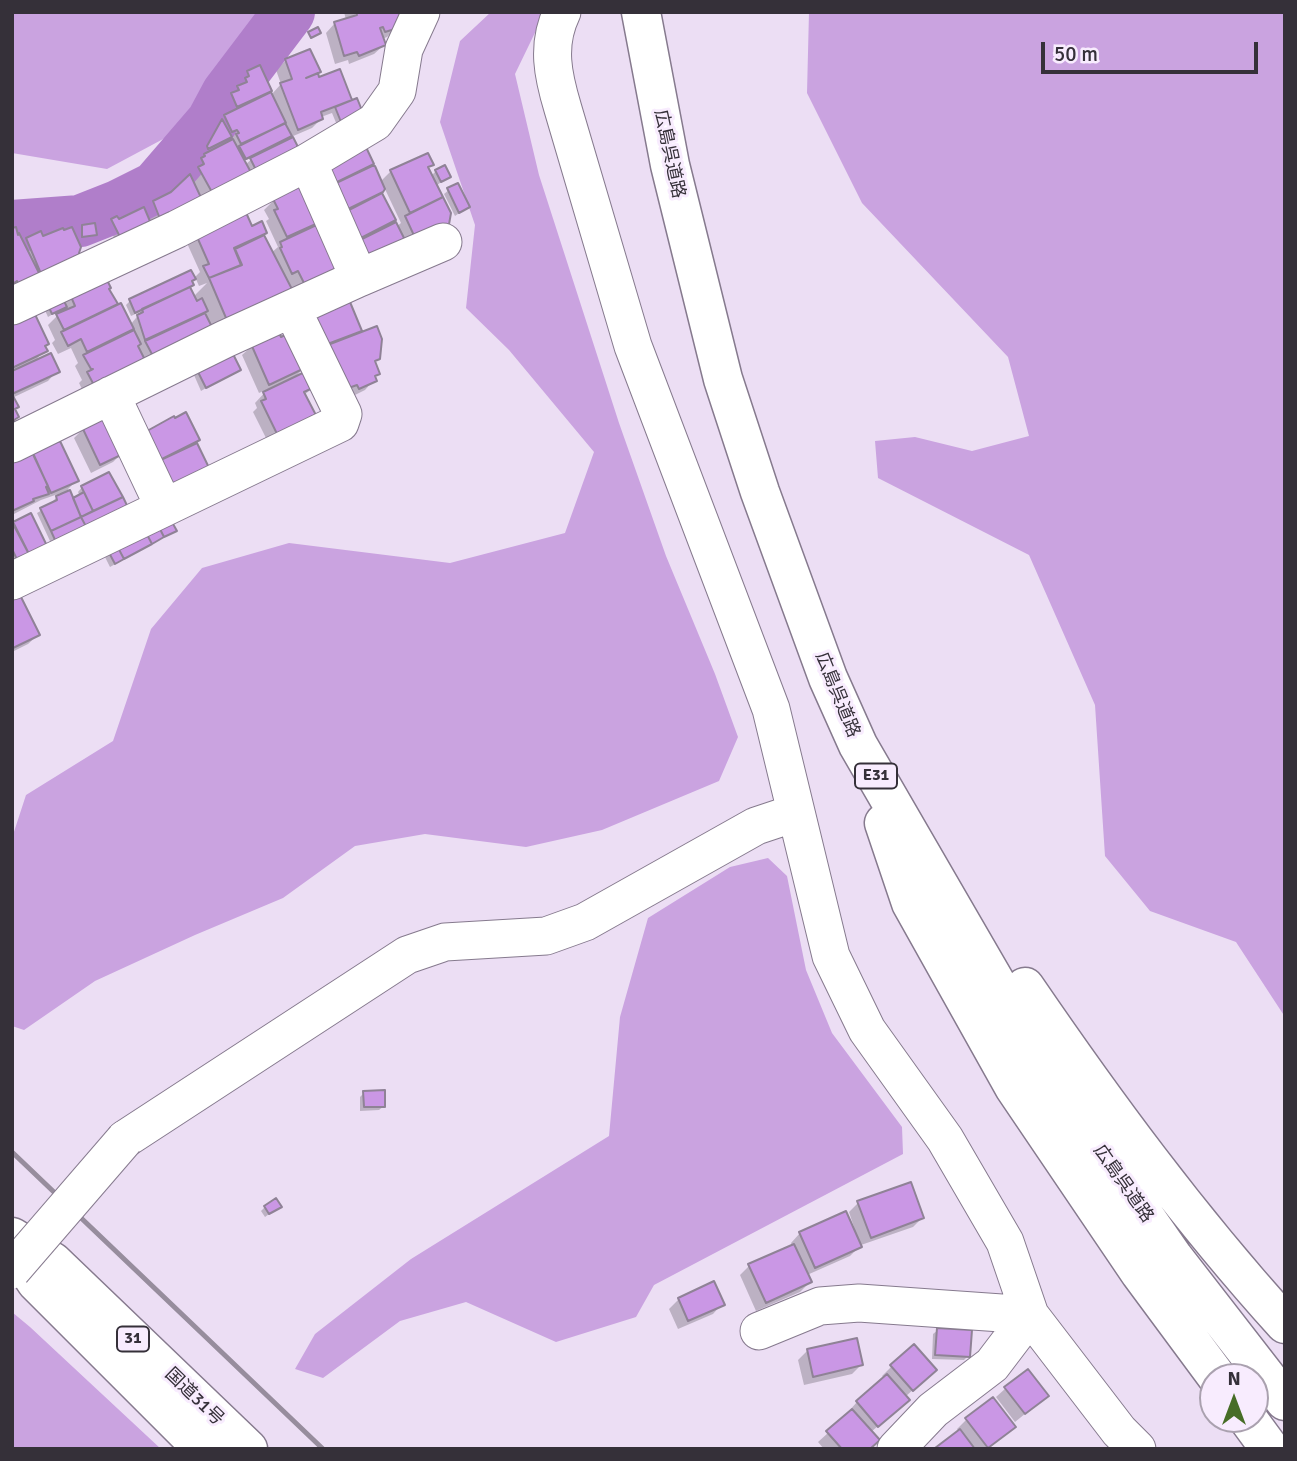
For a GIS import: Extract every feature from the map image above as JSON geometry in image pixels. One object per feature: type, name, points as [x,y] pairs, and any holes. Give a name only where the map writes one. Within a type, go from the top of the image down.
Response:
[{"type":"highway","name":"広島呉道路","points":[[641,12],[670,165],[723,379],[760,492],[828,678],[858,745],[1062,1097],[1174,1258],[1285,1401]]},
{"type":"highway","points":[[828,678],[1025,988],[1117,1121],[1231,1265],[1285,1324]]},
{"type":"highway","points":[[858,745],[911,903],[988,1041],[1014,1087],[1140,1273],[1207,1363]]},
{"type":"highway","name":"国道31号","points":[[12,1237],[53,1262],[248,1449]]},
{"type":"highway","name":"国道31号","points":[[12,1246],[36,1282],[203,1449]]},
{"type":"highway","points":[[1258,1433],[1270,1449]]},
{"type":"street","points":[[12,306],[177,229],[308,162],[375,122],[397,91],[404,49],[421,12]]},
{"type":"street","points":[[562,12],[555,25],[552,70],[563,109],[633,346],[771,709],[831,956],[867,1030],[945,1139],[1005,1242],[1030,1315],[1119,1431],[1137,1449]]},
{"type":"street","points":[[308,162],[359,278]]},
{"type":"street","points":[[12,444],[292,309],[443,242]]},
{"type":"street","points":[[12,581],[340,423],[343,414],[292,309]]},
{"type":"street","points":[[111,395],[164,507]]},
{"type":"street","points":[[12,1270],[125,1139],[407,955],[445,942],[546,936],[585,922],[756,826],[795,813]]},
{"type":"street","points":[[759,1331],[820,1306],[859,1303],[1030,1315]]},
{"type":"street","points":[[896,1449],[933,1410],[992,1365],[1030,1315]]},
{"type":"shaded area","points":[[12,12],[283,12],[195,122],[107,169],[12,153]]},
{"type":"shaded area","points":[[491,12],[545,12],[515,74],[539,175],[619,423],[666,556],[738,737],[719,781],[602,830],[526,847],[425,834],[355,846],[283,898],[95,981],[24,1030],[12,1026],[12,838],[26,795],[113,741],[151,629],[202,568],[289,543],[450,563],[565,533],[594,452],[509,350],[466,308],[475,225],[440,122],[460,41]]},
{"type":"shaded area","points":[[809,12],[1285,12],[1285,1017],[1236,942],[1150,911],[1105,856],[1095,705],[1029,555],[878,478],[875,441],[915,437],[972,451],[1029,436],[1008,357],[862,203],[807,93]]},
{"type":"shaded area","points":[[768,858],[787,876],[806,970],[832,1033],[902,1127],[903,1154],[654,1285],[636,1317],[556,1342],[466,1302],[400,1321],[323,1378],[295,1369],[315,1334],[411,1259],[609,1136],[620,1017],[648,918],[730,867]]},
{"type":"shaded area","points":[[12,1312],[30,1327],[161,1449],[12,1449]]},
{"type":"building","points":[[356,12],[399,12],[402,21],[396,22],[398,28],[385,32],[383,27],[380,28],[386,45],[359,56],[357,52],[344,56],[334,22],[357,15]]},
{"type":"building","points":[[318,27],[321,33],[311,38],[308,32]]},
{"type":"building","points":[[310,49],[321,72],[318,73],[319,77],[340,69],[352,100],[321,112],[323,119],[298,130],[280,83],[292,79],[285,59]]},
{"type":"building","points":[[260,65],[272,91],[237,107],[231,93],[239,90],[237,86],[247,82],[247,71]]},
{"type":"building","points":[[271,92],[286,123],[241,144],[236,134],[239,133],[237,130],[232,132],[224,115]]},
{"type":"building","points":[[357,98],[365,118],[343,127],[335,107]]},
{"type":"building","points":[[222,119],[232,137],[208,149],[207,146]]},
{"type":"building","points":[[285,123],[292,136],[246,159],[239,146]]},
{"type":"building","points":[[293,137],[302,155],[260,178],[250,158]]},
{"type":"building","points":[[233,139],[254,178],[213,194],[198,167],[204,164],[201,158]]},
{"type":"building","points":[[365,145],[374,164],[331,185],[321,165]]},
{"type":"building","points":[[428,153],[434,165],[428,167],[443,197],[410,213],[390,170]]},
{"type":"building","points":[[445,165],[451,177],[441,182],[435,170]]},
{"type":"building","points":[[375,166],[385,189],[344,211],[332,185]]},
{"type":"building","points":[[190,174],[204,204],[162,224],[153,201],[171,192]]},
{"type":"building","points":[[458,183],[470,207],[459,213],[447,188]]},
{"type":"building","points":[[301,186],[318,223],[287,237],[274,210],[278,209],[273,199]]},
{"type":"building","points":[[382,193],[396,220],[359,239],[345,212]]},
{"type":"building","points":[[443,197],[451,213],[448,230],[417,242],[405,216]]},
{"type":"building","points":[[144,207],[152,226],[122,241],[111,219],[117,216],[119,219]]},
{"type":"building","points":[[244,208],[252,226],[262,221],[267,233],[234,248],[241,265],[209,278],[203,266],[209,264],[194,230]]},
{"type":"building","points":[[325,221],[347,274],[307,289],[298,271],[292,274],[280,248],[280,242]]},
{"type":"building","points":[[396,222],[406,242],[366,257],[358,241]]},
{"type":"building","points":[[95,223],[97,235],[82,237],[82,225]]},
{"type":"building","points":[[16,227],[41,277],[20,287],[17,281],[14,283],[12,280],[12,228]]},
{"type":"building","points":[[72,227],[81,247],[79,253],[82,259],[44,281],[26,238],[41,231],[43,236]]},
{"type":"building","points":[[264,235],[295,295],[229,325],[209,278],[242,265],[235,249]]},
{"type":"building","points":[[102,270],[118,304],[64,330],[56,314],[75,306],[69,292]]},
{"type":"building","points":[[191,270],[196,279],[192,281],[194,285],[135,313],[129,299]]},
{"type":"building","points":[[190,287],[197,301],[202,298],[208,311],[145,340],[137,315],[143,312],[142,309]]},
{"type":"building","points":[[60,293],[67,307],[52,314],[46,301]]},
{"type":"building","points":[[350,302],[362,331],[325,345],[312,309]]},
{"type":"building","points":[[121,303],[134,329],[87,352],[81,339],[68,346],[61,332]]},
{"type":"building","points":[[32,308],[49,344],[45,346],[48,351],[12,368],[12,323]]},
{"type":"building","points":[[205,313],[216,335],[154,358],[145,341]]},
{"type":"building","points":[[377,326],[382,339],[380,359],[375,361],[380,374],[375,376],[377,381],[359,389],[357,385],[343,390],[325,346]]},
{"type":"building","points":[[134,330],[147,364],[95,387],[87,372],[93,369],[83,355]]},
{"type":"building","points":[[278,331],[281,337],[291,332],[307,367],[269,385],[251,344]]},
{"type":"building","points":[[232,352],[241,370],[206,388],[197,370]]},
{"type":"building","points":[[51,353],[60,372],[12,394],[12,371]]},
{"type":"building","points":[[313,368],[321,384],[304,392],[319,421],[280,440],[261,401],[266,399],[263,392]]},
{"type":"building","points":[[13,396],[19,407],[15,409],[19,417],[14,420],[16,423],[12,424]]},
{"type":"building","points":[[186,412],[200,440],[152,464],[138,436]]},
{"type":"building","points":[[107,415],[125,453],[100,465],[82,427]]},
{"type":"building","points":[[60,441],[79,481],[51,493],[32,451]]},
{"type":"building","points":[[197,443],[214,478],[169,491],[150,465]]},
{"type":"building","points":[[30,448],[48,486],[46,487],[49,494],[33,499],[34,501],[12,511],[12,456]]},
{"type":"building","points":[[109,472],[123,497],[93,511],[81,486]]},
{"type":"building","points":[[70,490],[81,517],[51,531],[40,508]]},
{"type":"building","points":[[84,492],[93,511],[81,517],[73,498]]},
{"type":"building","points":[[123,497],[132,516],[91,536],[81,517]]},
{"type":"building","points":[[31,513],[50,552],[32,560],[13,522]]},
{"type":"building","points":[[168,515],[177,531],[164,537],[156,521]]},
{"type":"building","points":[[81,517],[91,536],[60,551],[51,531]]},
{"type":"building","points":[[156,521],[164,537],[152,544],[143,527]]},
{"type":"building","points":[[12,522],[32,560],[22,570],[12,549]]},
{"type":"building","points":[[143,527],[152,544],[124,559],[115,542]]},
{"type":"building","points":[[115,542],[124,559],[115,564],[106,547]]},
{"type":"building","points":[[18,591],[40,635],[13,648],[12,594]]},
{"type":"building","points":[[385,1090],[385,1107],[364,1107],[363,1091]]},
{"type":"building","points":[[911,1182],[924,1218],[871,1238],[857,1201]]},
{"type":"building","points":[[276,1198],[282,1207],[269,1214],[264,1206]]},
{"type":"building","points":[[846,1211],[862,1247],[815,1268],[799,1232]]},
{"type":"building","points":[[794,1244],[812,1282],[766,1303],[748,1264]]},
{"type":"building","points":[[714,1281],[725,1305],[688,1321],[678,1298]]},
{"type":"building","points":[[937,1328],[972,1330],[970,1357],[935,1355]]},
{"type":"building","points":[[857,1338],[863,1365],[813,1377],[807,1349]]},
{"type":"building","points":[[914,1344],[937,1370],[913,1391],[890,1365]]},
{"type":"building","points":[[1028,1369],[1049,1396],[1025,1414],[1004,1387]]},
{"type":"building","points":[[887,1374],[910,1400],[878,1427],[856,1401]]},
{"type":"building","points":[[993,1397],[1016,1427],[988,1448],[965,1418]]},
{"type":"building","points":[[852,1409],[880,1440],[870,1449],[842,1449],[826,1431]]},
{"type":"building","points":[[960,1429],[975,1449],[935,1448]]},
{"type":"waterway","points":[[12,226],[80,221],[156,187],[212,122],[227,94],[289,12]]},
{"type":"railway","points":[[12,1152],[323,1449]]}]
